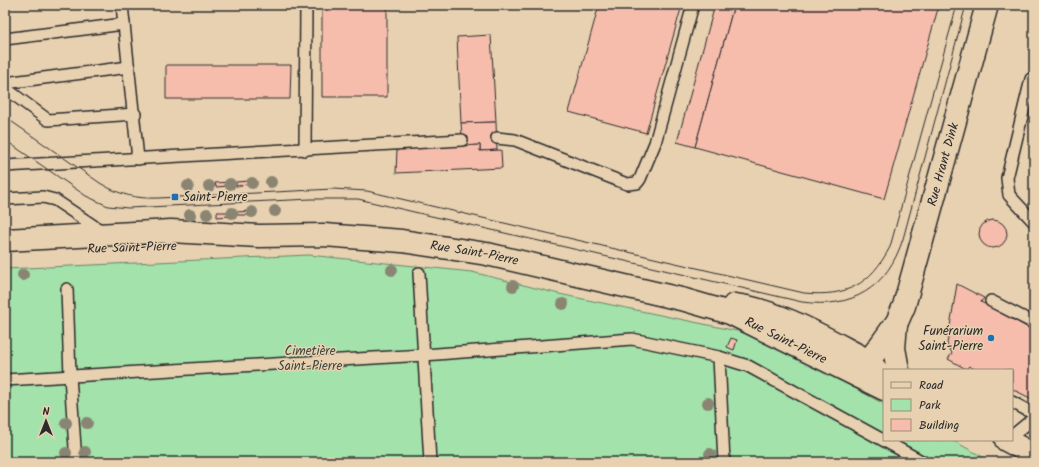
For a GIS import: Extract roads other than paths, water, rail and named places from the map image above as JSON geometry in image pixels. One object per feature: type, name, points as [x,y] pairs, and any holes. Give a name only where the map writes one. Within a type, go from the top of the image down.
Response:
[{"type":"main road","name":"Rue Hrant Dink","points":[[864,368],[897,322],[904,306],[987,5]]},
{"type":"main road","name":"Rue Saint-Pierre","points":[[5,240],[171,231],[259,236],[354,236],[425,244],[487,254],[685,300],[730,313],[883,377]]},
{"type":"main road","name":"Rue Saint-Pierre","points":[[5,253],[202,246],[259,236]]},
{"type":"main road","name":"Rue Hrant Dink","points":[[897,322],[894,348],[898,369]]},
{"type":"main road","name":"Rue Saint-Pierre","points":[[864,368],[883,388]]},
{"type":"main road","points":[[1009,441],[1034,455]]},
{"type":"lane","points":[[122,5],[135,114],[138,159]]},
{"type":"lane","points":[[305,150],[306,5]]},
{"type":"lane","points":[[497,138],[515,140],[627,184],[637,183],[640,180],[655,143],[693,5]]},
{"type":"lane","points":[[5,39],[124,24]]},
{"type":"lane","points":[[5,84],[129,67]]},
{"type":"lane","points":[[1031,79],[1007,178],[1009,195],[1034,222]]},
{"type":"lane","points":[[5,88],[48,120],[135,114]]},
{"type":"lane","points":[[5,166],[462,140]]},
{"type":"lane","points":[[5,199],[43,197],[55,200],[97,228],[114,234]]},
{"type":"lane","points":[[419,273],[430,462]]},
{"type":"lane","points":[[67,289],[70,376],[76,462]]},
{"type":"lane","points":[[991,301],[1034,323]]},
{"type":"lane","points":[[5,380],[424,354],[632,339],[718,357],[748,366],[908,458],[923,462]]},
{"type":"lane","points":[[718,357],[724,462]]},
{"type":"lane","points":[[1013,403],[1034,414]]},
{"type":"lane","points":[[1013,435],[1034,418]]},
{"type":"tram line","points":[[5,117],[100,183],[114,191],[128,195],[143,198],[159,198],[333,189],[367,191],[804,293],[833,293],[856,286],[865,279],[874,271],[890,247],[957,5]]},
{"type":"tram line","points":[[5,140],[86,196],[108,206],[128,208],[311,199],[358,199],[802,302],[837,302],[866,292],[888,270],[896,256],[903,239],[966,5]]},
{"type":"place","name":"Saint-Pierre","points":[[175,197]]},
{"type":"place","name":"Funérarium Saint-Pierre","points":[[991,338]]},
{"type":"park label","name":"Cimetière Saint-Pierre","points":[[310,358]]}]
